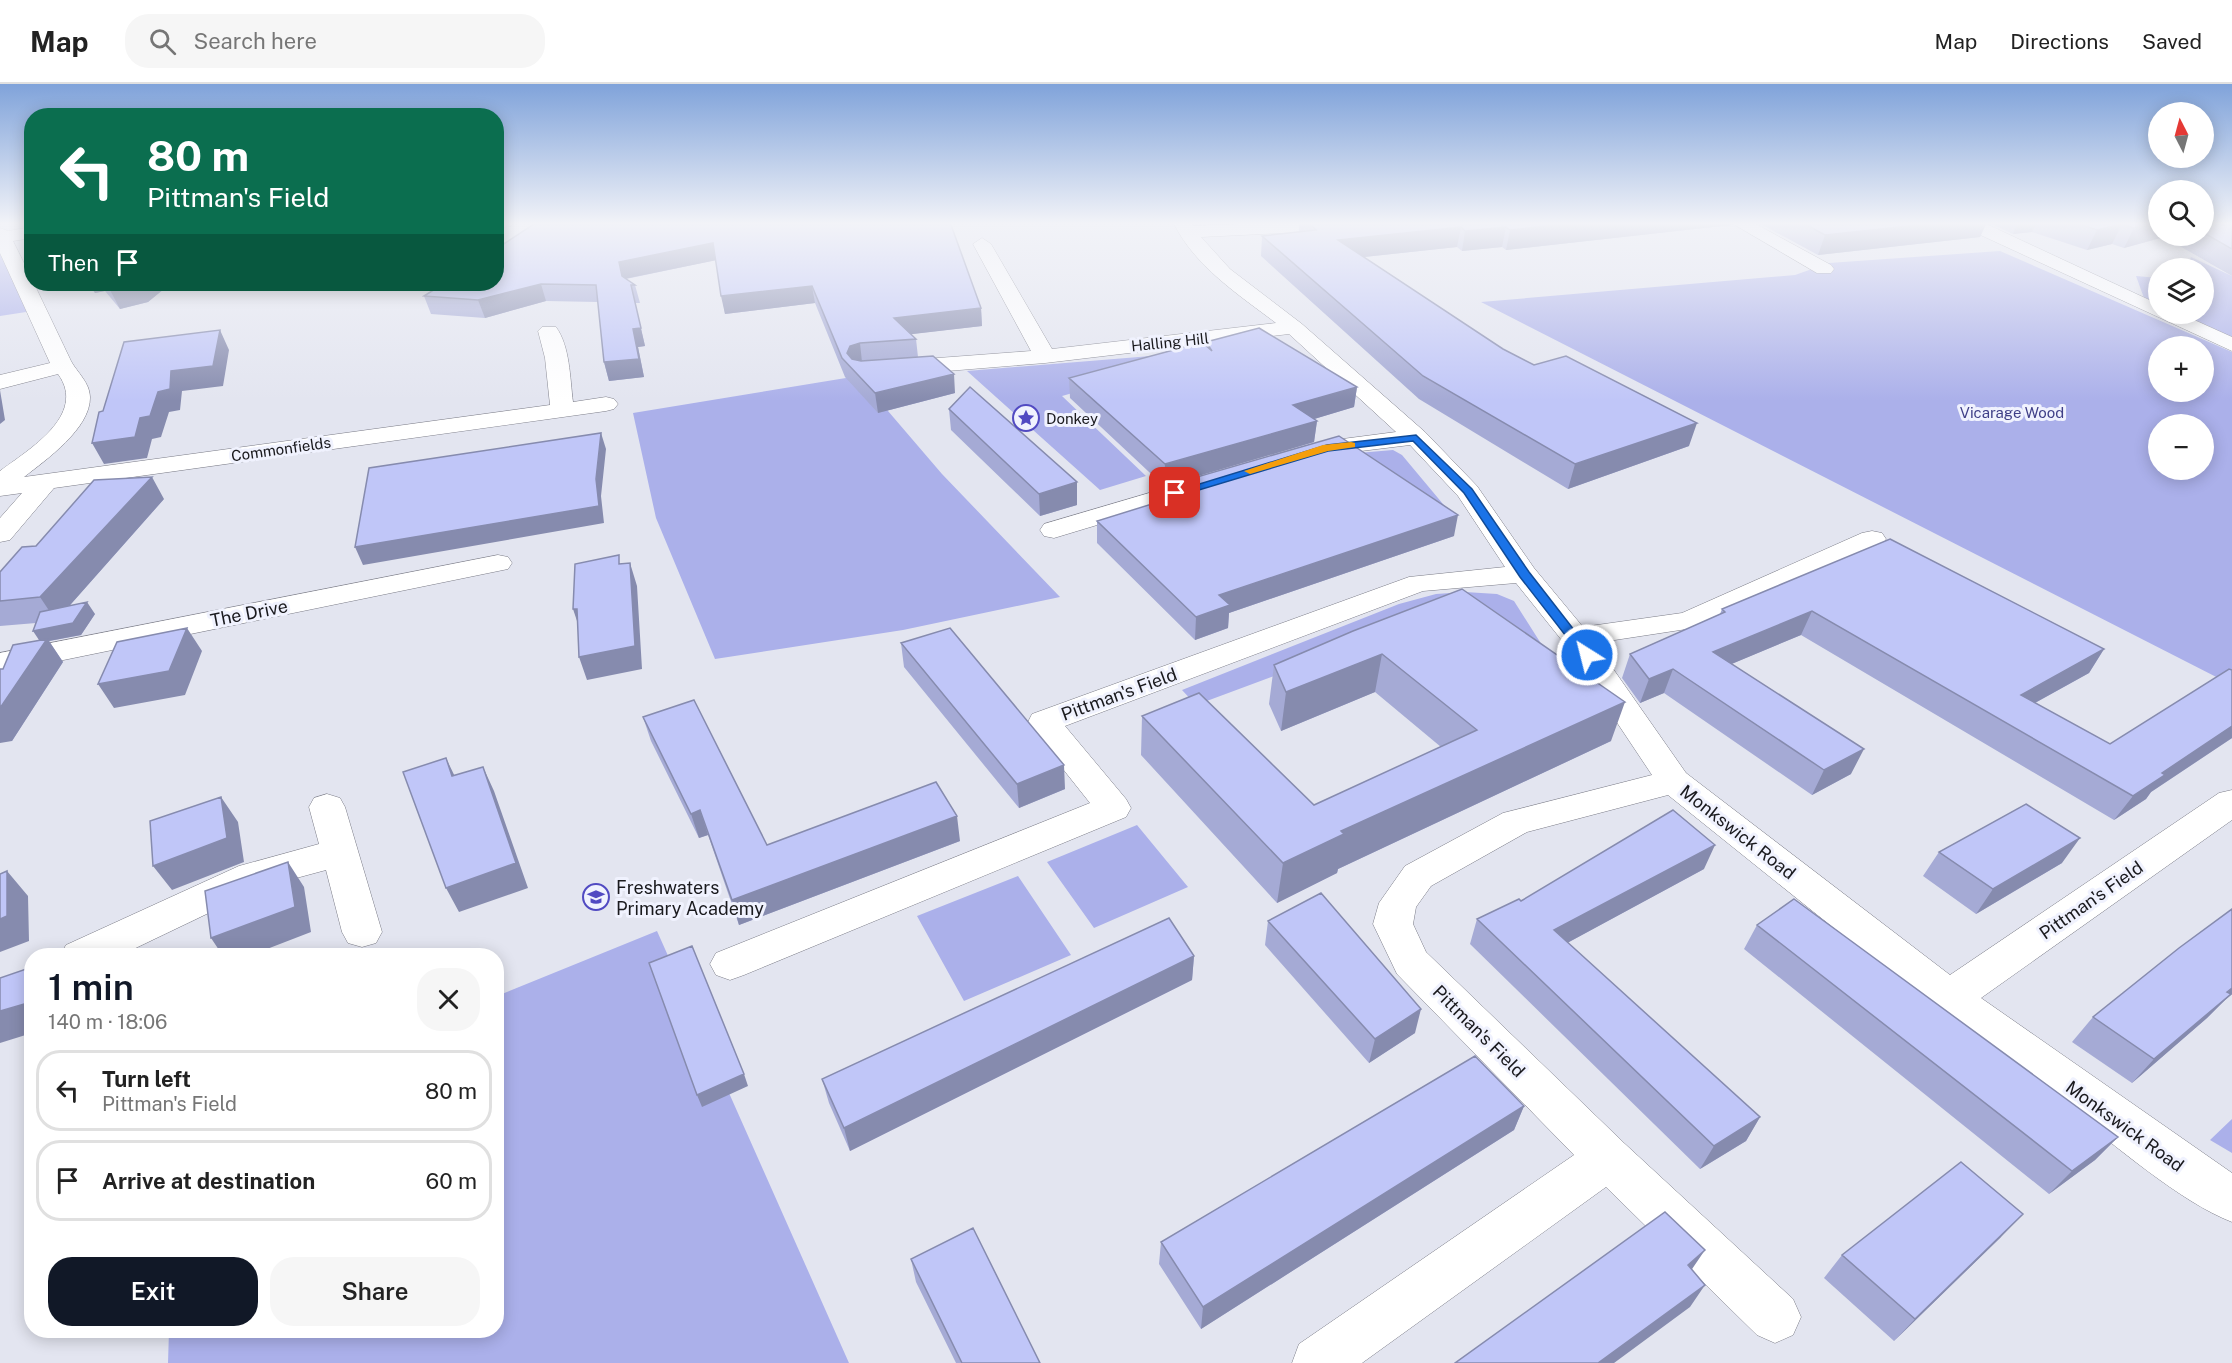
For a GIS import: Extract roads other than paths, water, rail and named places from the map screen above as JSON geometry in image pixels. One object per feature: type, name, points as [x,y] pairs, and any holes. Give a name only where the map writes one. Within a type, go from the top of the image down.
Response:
[{"type":"street","points":[[1003,282],[1044,356]]},
{"type":"street","name":"Monkswick Road","points":[[1234,282],[1295,328],[1416,438],[1468,491],[1524,574],[1575,637],[1674,782],[1949,998],[2172,1160],[2232,1200]]},
{"type":"street","points":[[2095,282],[2148,306]]},
{"type":"street","points":[[0,483],[54,440],[72,418],[79,399],[75,383],[63,366],[28,291]]},
{"type":"street","points":[[2187,324],[2232,345]]},
{"type":"street","name":"Halling Hill","points":[[875,370],[1044,356],[1295,328]]},
{"type":"street","points":[[549,331],[556,358],[562,410]]},
{"type":"street","points":[[0,382],[63,366]]},
{"type":"street","name":"Commonfields","points":[[0,488],[606,404]]},
{"type":"street","points":[[1284,460],[1327,448],[1416,438]]},
{"type":"street","points":[[1054,530],[1242,473]]},
{"type":"street","points":[[0,534],[45,482]]},
{"type":"street","points":[[1575,637],[1689,621],[1872,539]]},
{"type":"street","name":"The Drive","points":[[0,663],[498,563]]},
{"type":"street","name":"Pittman's Field","points":[[730,964],[1113,808],[1044,722],[1419,584],[1524,574]]},
{"type":"street","name":"Pittman's Field","points":[[1674,782],[1516,822],[1418,876],[1398,903],[1393,924],[1411,963],[1608,1158],[1775,1317]]},
{"type":"street","name":"Pittman's Field","points":[[1949,998],[2232,802]]},
{"type":"street","points":[[327,807],[362,932]]},
{"type":"street","points":[[97,948],[252,876],[340,852]]},
{"type":"street","points":[[1318,1363],[1608,1158]]},
{"type":"place","name":"Donkey","points":[[1026,418]]},
{"type":"place","name":"Freshwaters Primary Academy","points":[[596,897]]},
{"type":"park label","name":"Vicarage Wood","points":[[2012,412]]}]
